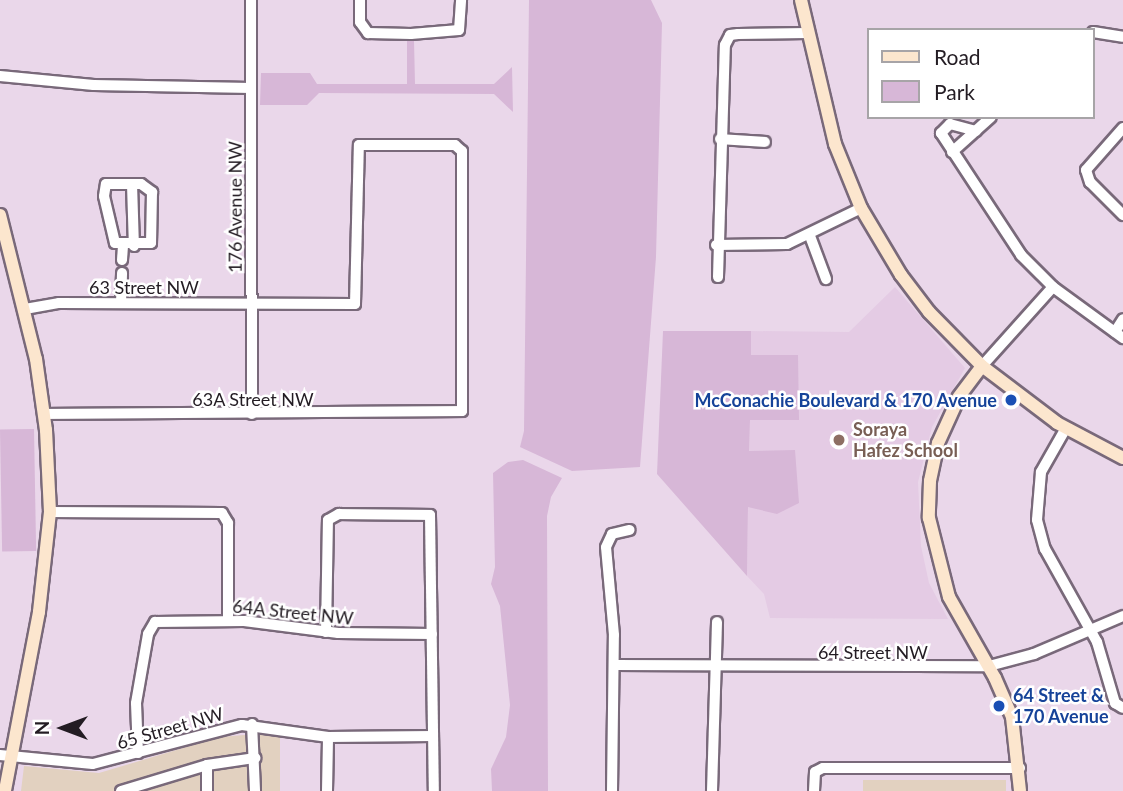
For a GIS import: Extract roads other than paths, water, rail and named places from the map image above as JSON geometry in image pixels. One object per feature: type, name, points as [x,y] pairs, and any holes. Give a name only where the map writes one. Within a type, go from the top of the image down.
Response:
[{"type":"street","name":"176 Avenue NW","points":[[251,0],[252,414]]},
{"type":"street","points":[[360,0],[360,22],[368,33],[456,33],[461,23],[461,0]]},
{"type":"street","points":[[801,0],[828,125],[862,208],[916,296],[982,366],[1066,428],[1123,458]]},
{"type":"street","points":[[1095,32],[1123,37]]},
{"type":"street","points":[[718,278],[716,245],[727,39],[738,34],[807,33]]},
{"type":"street","points":[[0,76],[94,85],[251,88]]},
{"type":"street","points":[[952,152],[989,119]]},
{"type":"street","points":[[976,131],[950,124],[941,133],[1021,255],[1053,286],[1119,335],[1123,318]]},
{"type":"street","points":[[1123,128],[1086,170],[1090,182],[1123,215]]},
{"type":"street","points":[[720,139],[765,142]]},
{"type":"street","name":"63 Street NW","points":[[25,309],[59,303],[355,304],[359,145],[459,147],[463,157],[462,411]]},
{"type":"street","points":[[106,184],[132,184],[152,192],[153,240],[128,246],[113,240],[104,189],[106,184]]},
{"type":"street","points":[[122,260],[128,246],[132,184]]},
{"type":"street","points":[[716,245],[775,246],[810,236],[862,208]]},
{"type":"street","points":[[0,215],[25,309],[44,414],[50,512],[43,586],[13,761],[5,791]]},
{"type":"street","points":[[810,236],[825,279]]},
{"type":"street","points":[[121,303],[122,274]]},
{"type":"street","points":[[1020,791],[1020,768],[1012,718],[989,666],[949,597],[929,518],[930,481],[938,443],[959,397],[982,366],[1053,286]]},
{"type":"street","name":"63A Street NW","points":[[44,414],[462,411]]},
{"type":"street","points":[[1066,428],[1041,472],[1037,520],[1045,549],[1091,630],[1120,707]]},
{"type":"street","points":[[50,512],[225,515],[228,620]]},
{"type":"street","points":[[326,632],[328,520],[339,513],[430,515],[434,791]]},
{"type":"street","points":[[612,791],[614,665],[606,547],[612,534],[630,530]]},
{"type":"street","name":"64 Street NW","points":[[614,665],[989,666],[1034,654],[1123,616]]},
{"type":"street","name":"64A Street NW","points":[[138,753],[136,703],[152,624],[228,620],[326,632],[432,635]]},
{"type":"street","points":[[712,791],[717,622]]},
{"type":"street","points":[[252,724],[256,791]]},
{"type":"street","name":"65 Street NW","points":[[0,755],[13,761],[93,764],[223,727],[252,724],[328,737],[433,736]]},
{"type":"street","points":[[327,791],[328,737]]},
{"type":"street","points":[[121,791],[206,765],[256,758]]},
{"type":"street","points":[[13,761],[13,791]]},
{"type":"street","points":[[206,765],[207,791]]},
{"type":"street","points":[[814,791],[815,772],[823,768],[1020,768]]},
{"type":"street","points":[[159,780],[159,791]]},
{"type":"place","name":"McConachie Boulevard & 170 Avenue","points":[[1011,400]]},
{"type":"place","name":"Soraya Hafez School","points":[[839,440]]},
{"type":"place","name":"64 Street & 170 Avenue","points":[[999,706]]}]
